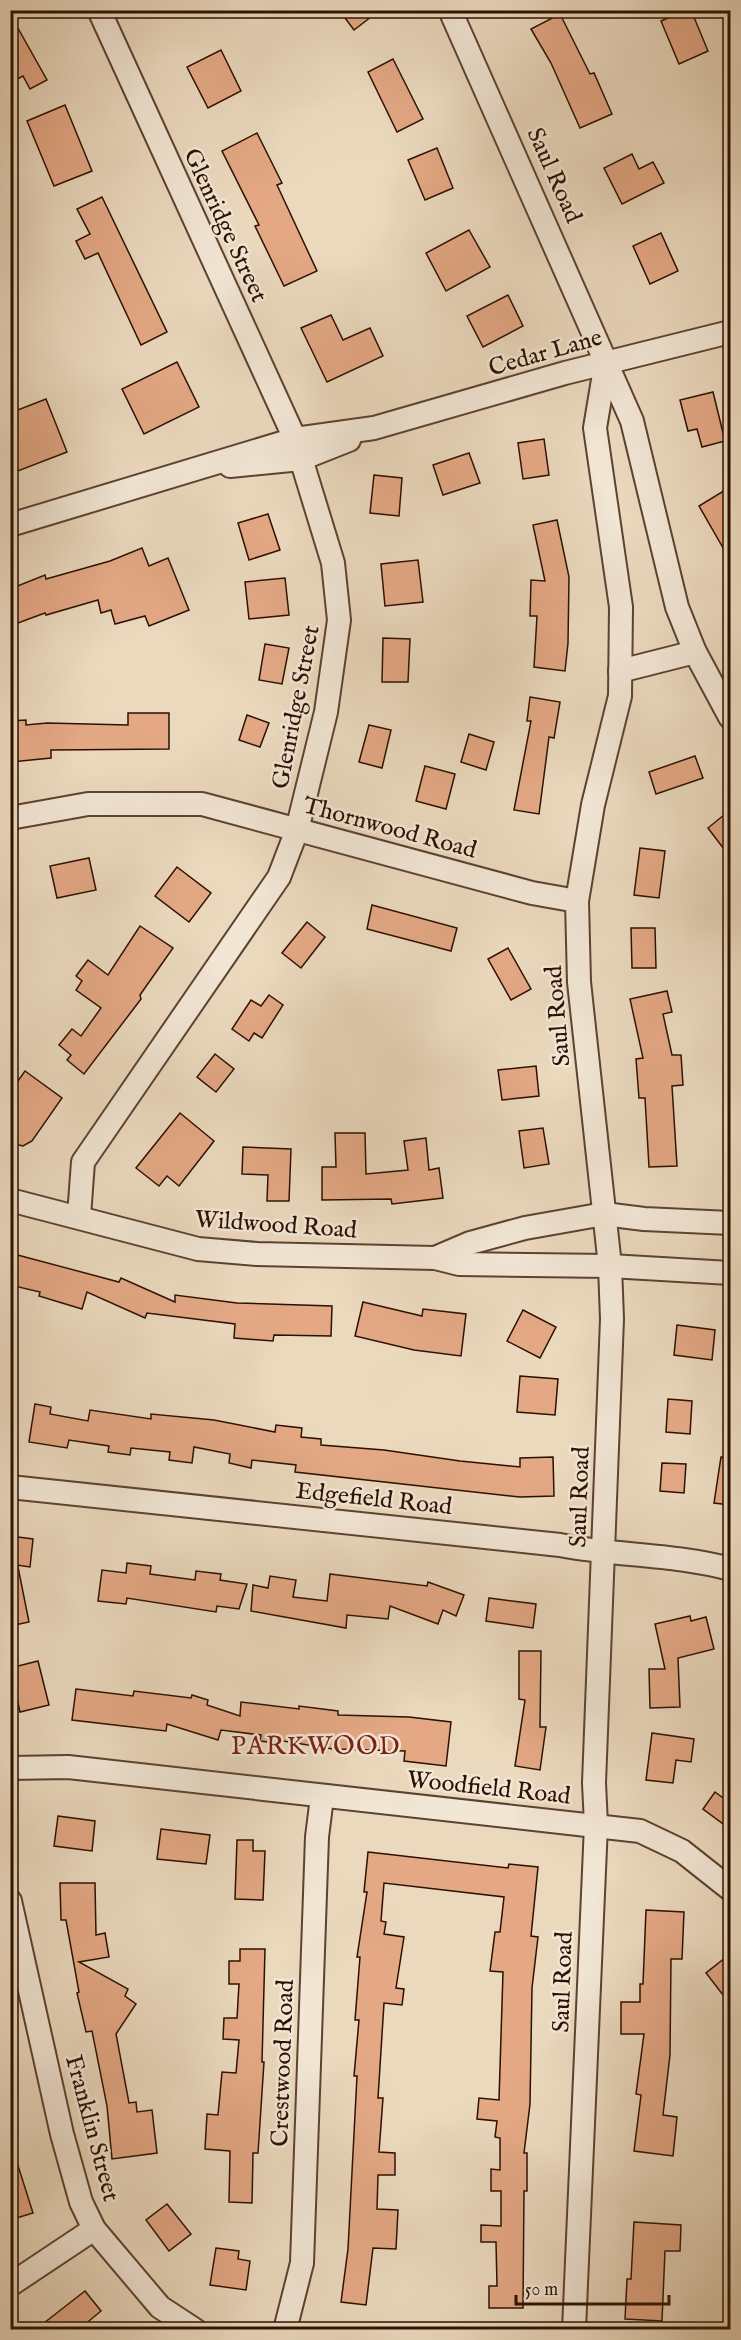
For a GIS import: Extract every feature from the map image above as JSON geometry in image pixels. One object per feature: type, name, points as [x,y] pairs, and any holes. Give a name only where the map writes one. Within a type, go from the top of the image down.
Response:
[{"type":"street","name":"Glenridge Street","points":[[79,1216],[83,1162],[279,878],[297,830],[326,712],[339,620],[333,563],[298,449],[99,10]]},
{"type":"street","name":"Saul Road","points":[[450,10],[632,421],[677,607],[695,652],[730,717]]},
{"type":"street","name":"Cedar Lane","points":[[10,525],[205,467],[298,449],[606,362],[730,332]]},
{"type":"street","name":"Saul Road","points":[[574,2330],[596,1825],[594,1783],[612,1319],[610,1266],[579,982],[577,901],[592,805],[620,696],[621,607],[595,428],[606,362]]},
{"type":"street","points":[[620,672],[695,652]]},
{"type":"street","name":"Thornwood Road","points":[[10,818],[88,804],[202,804],[532,893],[577,901]]},
{"type":"street","name":"Wildwood Road","points":[[10,1200],[79,1216],[198,1249],[257,1254],[435,1258],[459,1264],[610,1266],[730,1273]]},
{"type":"street","name":"Wildwood Road","points":[[435,1258],[481,1240],[525,1228],[604,1214],[644,1219],[730,1223]]},
{"type":"street","name":"Edgefield Road","points":[[10,1486],[560,1545],[604,1553],[713,1564],[730,1569]]},
{"type":"street","name":"Woodfield Road","points":[[10,1768],[68,1767],[640,1831],[682,1851],[730,1889]]},
{"type":"street","name":"Crestwood Road","points":[[285,2330],[302,2263],[317,1837],[322,1797]]},
{"type":"street","name":"Franklin Street","points":[[10,1901],[62,2134],[81,2202],[94,2229],[160,2307],[195,2330]]},
{"type":"street","points":[[10,2285],[94,2229]]},
{"type":"building","points":[[339,10],[380,10],[354,30]]},
{"type":"building","points":[[691,10],[708,51],[679,64],[661,21]]},
{"type":"building","points":[[10,14],[47,80],[30,89],[23,76],[10,83]]},
{"type":"building","points":[[560,14],[590,74],[594,73],[612,114],[580,128],[551,63],[531,29]]},
{"type":"building","points":[[221,50],[241,91],[208,108],[187,67]]},
{"type":"building","points":[[393,59],[423,119],[397,132],[368,72]]},
{"type":"building","points":[[65,105],[92,171],[54,186],[27,121]]},
{"type":"building","points":[[257,133],[282,183],[277,185],[317,271],[284,286],[255,226],[259,225],[222,151]]},
{"type":"building","points":[[437,148],[453,188],[425,200],[408,160]]},
{"type":"building","points":[[632,154],[639,169],[653,162],[664,183],[622,204],[604,168]]},
{"type":"building","points":[[102,197],[167,332],[141,345],[98,253],[85,259],[76,241],[90,234],[77,209]]},
{"type":"building","points":[[469,230],[490,267],[446,291],[426,253]]},
{"type":"building","points":[[661,233],[678,271],[650,284],[633,246]]},
{"type":"building","points":[[508,295],[523,326],[483,347],[467,316]]},
{"type":"building","points":[[331,315],[343,340],[370,328],[383,356],[327,382],[301,328]]},
{"type":"building","points":[[177,362],[199,407],[144,434],[122,389]]},
{"type":"building","points":[[713,392],[725,441],[702,447],[697,429],[688,431],[680,400]]},
{"type":"building","points":[[46,399],[67,452],[10,474],[10,413]]},
{"type":"building","points":[[544,439],[549,475],[523,479],[518,443]]},
{"type":"building","points":[[469,453],[480,483],[443,495],[433,465]]},
{"type":"building","points":[[374,475],[402,478],[399,516],[370,513]]},
{"type":"building","points":[[730,487],[730,560],[699,506]]},
{"type":"building","points":[[268,514],[280,550],[249,560],[238,523]]},
{"type":"building","points":[[557,520],[569,577],[568,643],[565,671],[534,667],[537,616],[530,616],[531,580],[545,581],[533,525]]},
{"type":"building","points":[[142,548],[149,566],[168,558],[189,610],[149,626],[145,616],[115,624],[111,610],[101,613],[98,600],[46,615],[45,613],[10,626],[10,589],[45,575],[46,579],[110,561]]},
{"type":"building","points":[[418,560],[423,602],[385,606],[381,564]]},
{"type":"building","points":[[285,578],[289,615],[249,619],[245,582]]},
{"type":"building","points":[[383,638],[410,639],[408,682],[382,682]]},
{"type":"building","points":[[265,644],[289,648],[282,684],[259,680]]},
{"type":"building","points":[[530,697],[560,702],[554,738],[549,737],[539,814],[514,810],[531,721],[527,721]]},
{"type":"building","points":[[128,713],[169,713],[169,749],[51,750],[51,758],[11,762],[10,721],[26,720],[26,725],[47,723],[128,725]]},
{"type":"building","points":[[247,715],[269,723],[260,747],[239,740]]},
{"type":"building","points":[[369,725],[391,730],[382,768],[359,762]]},
{"type":"building","points":[[469,734],[494,742],[486,770],[461,762]]},
{"type":"building","points":[[695,756],[703,778],[656,794],[649,772]]},
{"type":"building","points":[[425,766],[455,774],[446,809],[416,801]]},
{"type":"building","points":[[730,810],[730,857],[708,828]]},
{"type":"building","points":[[640,848],[665,851],[659,898],[634,895]]},
{"type":"building","points":[[89,858],[96,890],[57,898],[50,866]]},
{"type":"building","points":[[177,867],[211,893],[189,922],[155,896]]},
{"type":"building","points":[[372,905],[457,928],[451,951],[367,929]]},
{"type":"building","points":[[307,922],[325,937],[301,968],[282,953]]},
{"type":"building","points":[[140,926],[173,948],[140,995],[141,999],[84,1074],[67,1060],[71,1055],[59,1045],[72,1029],[81,1036],[101,1008],[76,990],[82,981],[76,976],[88,960],[108,975]]},
{"type":"building","points":[[631,928],[655,928],[656,968],[632,968]]},
{"type":"building","points":[[508,948],[531,989],[511,1000],[488,959]]},
{"type":"building","points":[[667,991],[672,1012],[663,1014],[672,1055],[681,1055],[683,1085],[672,1086],[677,1166],[649,1167],[645,1098],[639,1098],[636,1059],[643,1058],[630,999]]},
{"type":"building","points":[[269,995],[283,1005],[262,1038],[254,1033],[249,1041],[232,1029],[251,1000],[261,1006]]},
{"type":"building","points":[[215,1054],[234,1069],[216,1092],[197,1077]]},
{"type":"building","points":[[536,1066],[539,1096],[502,1100],[498,1070]]},
{"type":"building","points":[[25,1071],[62,1098],[32,1141],[23,1146],[10,1143],[10,1092]]},
{"type":"building","points":[[180,1113],[214,1141],[179,1186],[167,1176],[159,1186],[136,1168]]},
{"type":"building","points":[[543,1128],[549,1164],[524,1168],[519,1131]]},
{"type":"building","points":[[335,1133],[365,1133],[366,1174],[408,1170],[404,1141],[426,1138],[429,1170],[439,1168],[443,1198],[392,1204],[391,1199],[322,1200],[322,1167],[336,1167]]},
{"type":"building","points":[[243,1147],[291,1149],[289,1201],[267,1201],[268,1175],[242,1174]]},
{"type":"building","points":[[10,1253],[119,1282],[121,1278],[175,1302],[175,1295],[237,1303],[332,1306],[331,1336],[274,1335],[273,1341],[234,1338],[235,1324],[147,1313],[145,1318],[87,1292],[82,1309],[39,1296],[40,1292],[10,1285]]},
{"type":"building","points":[[363,1302],[422,1316],[423,1309],[466,1314],[461,1356],[414,1350],[355,1336]]},
{"type":"building","points":[[523,1310],[556,1327],[540,1358],[507,1341]]},
{"type":"building","points":[[677,1325],[715,1330],[712,1360],[674,1355]]},
{"type":"building","points":[[520,1376],[558,1379],[555,1415],[517,1412]]},
{"type":"building","points":[[668,1399],[692,1401],[690,1434],[666,1432]]},
{"type":"building","points":[[35,1404],[51,1407],[50,1414],[88,1421],[90,1410],[151,1419],[151,1414],[214,1420],[275,1432],[276,1425],[302,1428],[301,1437],[321,1439],[321,1445],[384,1450],[460,1461],[520,1467],[520,1458],[553,1457],[554,1496],[520,1497],[295,1472],[296,1465],[252,1460],[251,1468],[229,1463],[230,1454],[194,1447],[192,1463],[169,1460],[170,1452],[131,1448],[130,1455],[108,1452],[109,1446],[69,1440],[67,1448],[29,1442]]},
{"type":"building","points":[[721,1457],[730,1457],[730,1505],[714,1503]]},
{"type":"building","points":[[662,1463],[686,1464],[684,1493],[660,1491]]},
{"type":"building","points":[[10,1536],[33,1539],[30,1567],[10,1564]]},
{"type":"building","points":[[127,1563],[151,1566],[150,1574],[195,1580],[196,1571],[221,1574],[220,1580],[247,1584],[239,1609],[217,1606],[216,1612],[127,1598],[126,1604],[98,1601],[102,1570],[126,1573]]},
{"type":"building","points":[[18,1567],[29,1622],[10,1626],[10,1568]]},
{"type":"building","points":[[330,1574],[427,1586],[428,1582],[464,1595],[456,1616],[443,1610],[438,1624],[390,1606],[388,1619],[347,1615],[346,1628],[251,1611],[253,1585],[268,1588],[270,1576],[296,1580],[293,1597],[327,1601]]},
{"type":"building","points":[[489,1598],[536,1604],[533,1628],[486,1621]]},
{"type":"building","points":[[690,1616],[691,1621],[706,1617],[714,1649],[678,1658],[680,1707],[650,1708],[649,1669],[665,1669],[655,1624]]},
{"type":"building","points":[[519,1651],[541,1651],[540,1727],[546,1727],[540,1770],[515,1766],[525,1700],[519,1699]]},
{"type":"building","points":[[38,1661],[49,1705],[20,1712],[10,1668]]},
{"type":"building","points":[[76,1689],[133,1696],[134,1691],[191,1698],[192,1695],[208,1700],[207,1705],[240,1716],[241,1702],[338,1711],[338,1715],[409,1717],[451,1722],[446,1766],[404,1761],[405,1751],[333,1749],[277,1740],[276,1743],[260,1741],[261,1735],[221,1730],[218,1740],[167,1724],[166,1731],[72,1720]]},
{"type":"building","points":[[652,1733],[694,1739],[691,1762],[676,1760],[673,1783],[646,1780]]},
{"type":"building","points":[[715,1792],[730,1803],[730,1829],[703,1809]]},
{"type":"building","points":[[58,1816],[95,1821],[92,1851],[54,1846]]},
{"type":"building","points":[[161,1829],[210,1835],[206,1864],[157,1859]]},
{"type":"building","points":[[237,1840],[253,1840],[253,1851],[265,1851],[263,1900],[235,1899]]},
{"type":"building","points":[[368,1852],[508,1868],[509,1864],[538,1867],[531,1936],[538,1937],[532,1988],[530,2104],[524,2153],[527,2153],[527,2191],[524,2191],[523,2308],[489,2308],[489,2286],[497,2286],[496,2242],[481,2242],[481,2225],[501,2226],[501,2191],[491,2191],[491,2169],[500,2170],[500,2138],[495,2137],[497,2121],[477,2119],[479,2098],[499,2100],[503,1972],[490,1971],[495,1932],[500,1932],[504,1897],[384,1883],[381,1921],[386,1922],[384,1934],[404,1937],[396,1988],[404,1989],[402,2005],[384,2003],[378,2098],[383,2098],[379,2152],[395,2153],[395,2175],[378,2175],[377,2209],[398,2210],[396,2249],[373,2248],[366,2305],[341,2302],[348,2249],[357,2076],[354,2076],[359,2020],[355,2020],[360,1957],[357,1957],[367,1892],[364,1892]]},
{"type":"building","points":[[60,1883],[95,1883],[96,1935],[105,1933],[109,1957],[79,1962],[128,1989],[125,1996],[136,2004],[116,2034],[129,2103],[136,2102],[137,2112],[152,2110],[157,2153],[112,2159],[107,2106],[92,2031],[86,2032],[77,1993],[79,1992],[66,1920],[61,1920]]},
{"type":"building","points":[[646,1910],[684,1912],[682,1959],[671,1959],[670,2055],[663,2115],[677,2117],[673,2156],[634,2151],[641,2095],[636,2094],[644,2034],[621,2034],[621,2002],[640,2002],[640,1984],[643,1984]]},
{"type":"building","points":[[240,1949],[265,1949],[262,2062],[264,2062],[258,2153],[253,2153],[252,2203],[229,2202],[230,2151],[205,2149],[207,2114],[218,2115],[222,2072],[236,2073],[239,2040],[223,2039],[224,2018],[237,2018],[239,1984],[229,1984],[229,1961],[240,1961]]},
{"type":"building","points":[[730,1954],[730,2004],[706,1973]]},
{"type":"building","points":[[10,2153],[14,2153],[33,2213],[10,2220]]},
{"type":"building","points":[[167,2204],[191,2234],[169,2251],[146,2220]]},
{"type":"building","points":[[634,2222],[681,2225],[680,2251],[665,2251],[662,2321],[625,2319],[627,2279],[631,2279]]},
{"type":"building","points":[[216,2248],[239,2251],[238,2259],[250,2261],[246,2290],[210,2285]]},
{"type":"building","points":[[85,2291],[101,2311],[78,2330],[35,2330]]},
{"type":"district","name":"PARKWOOD","points":[[316,1745]]}]
